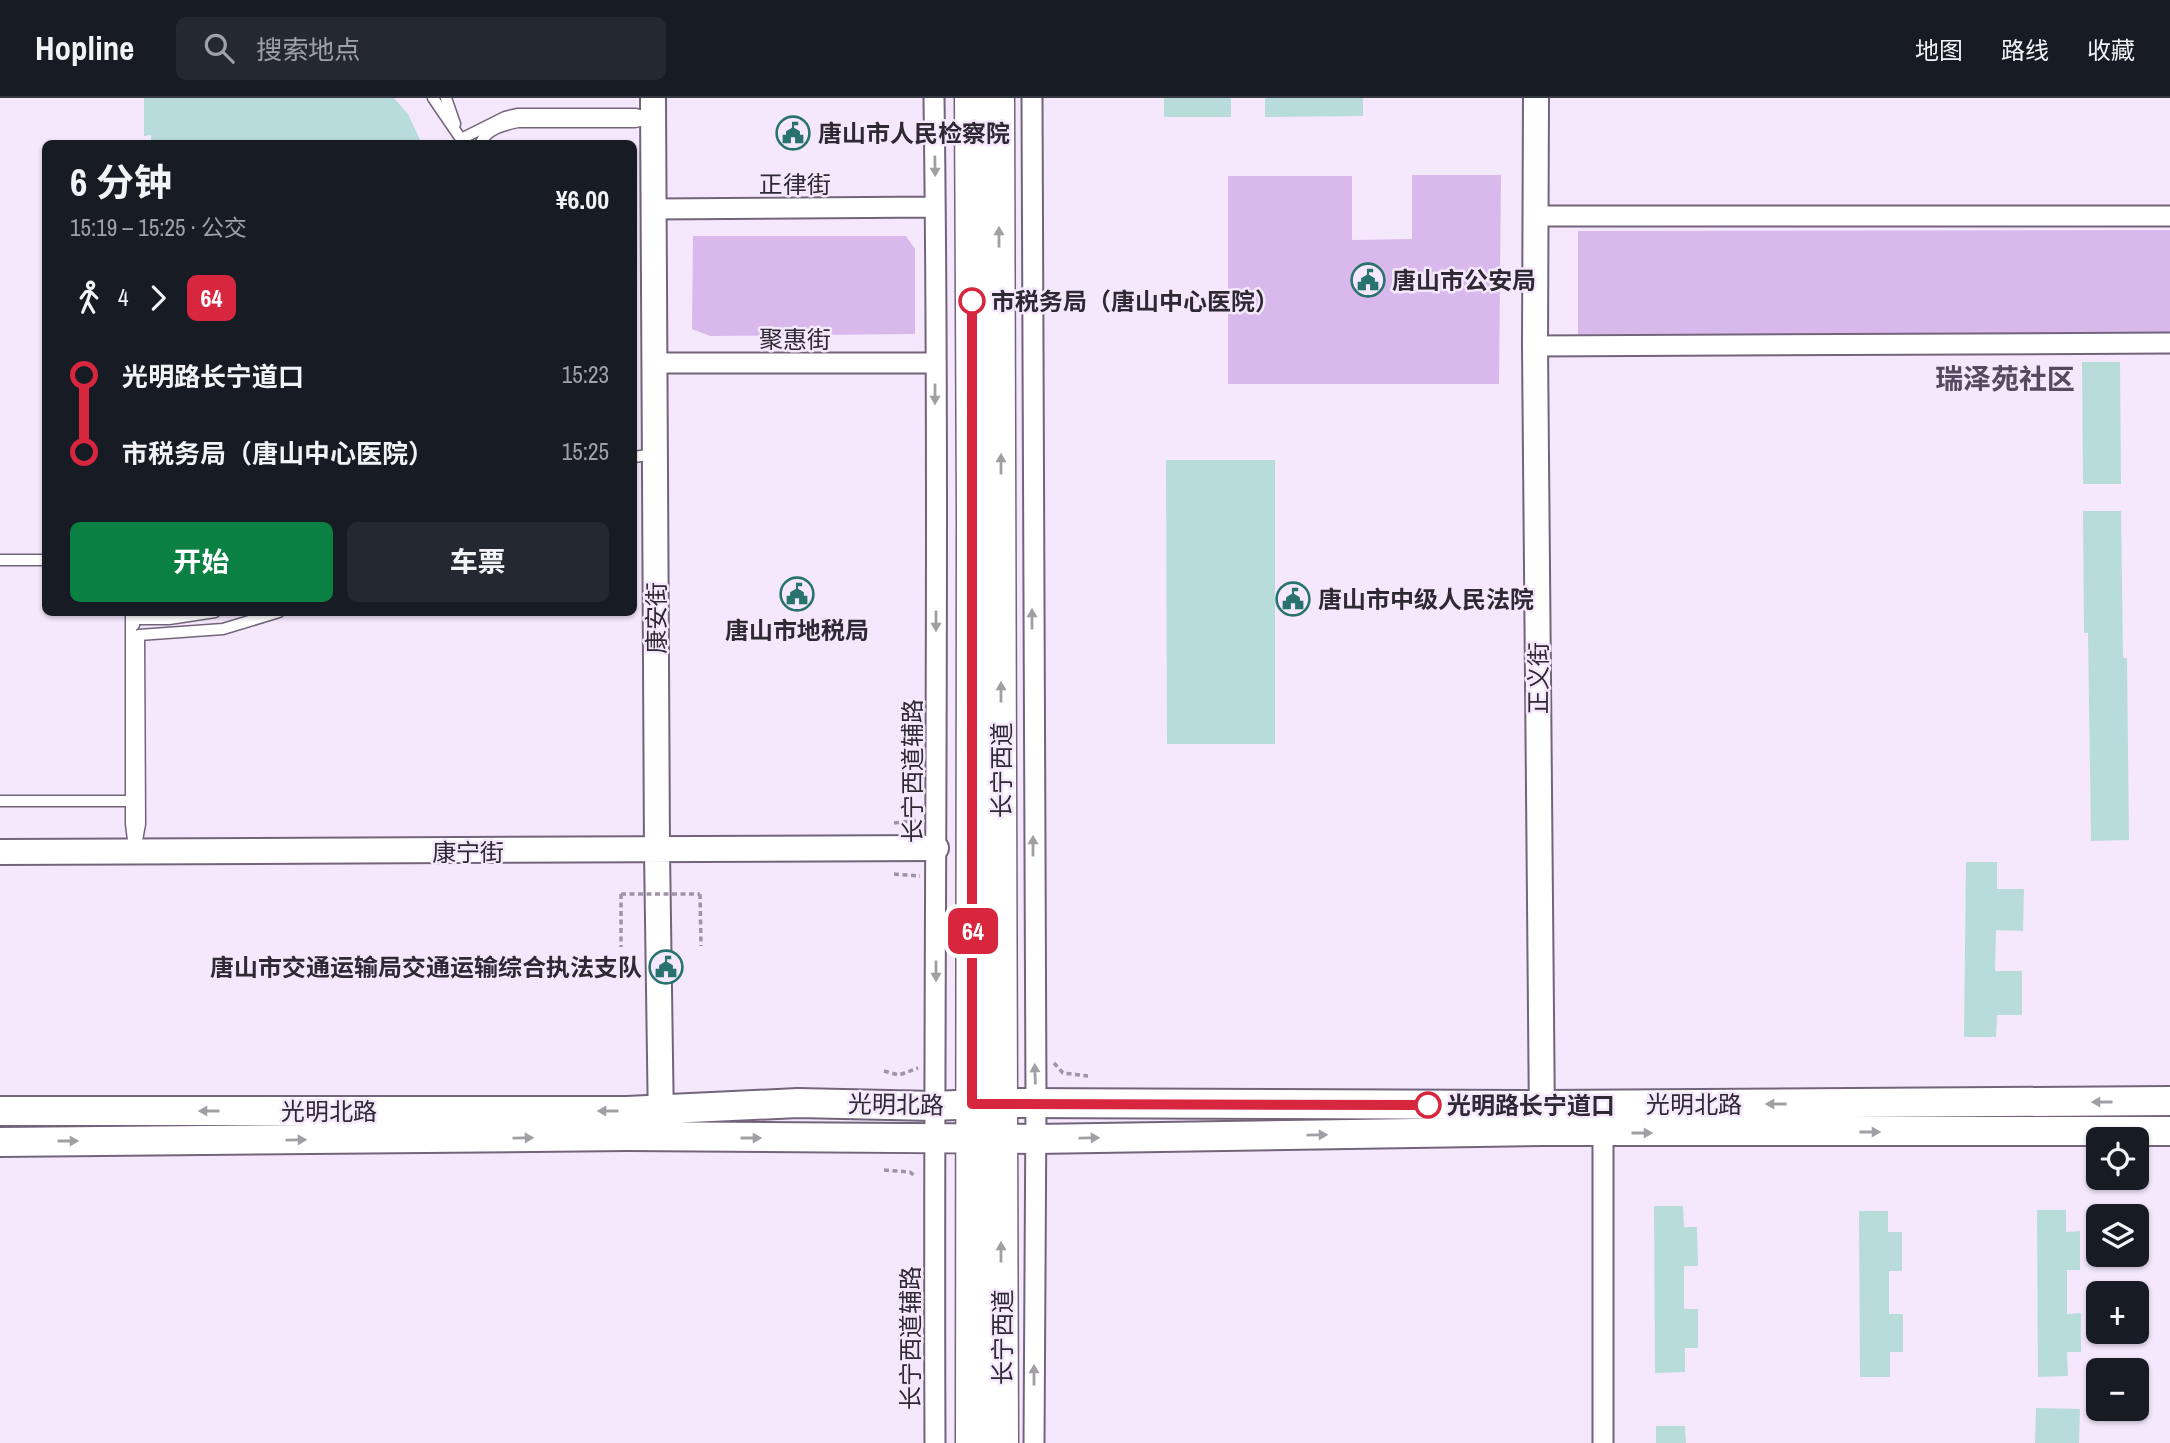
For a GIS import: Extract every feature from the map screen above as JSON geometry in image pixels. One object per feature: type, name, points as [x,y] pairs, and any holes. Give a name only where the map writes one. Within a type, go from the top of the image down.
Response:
[{"type":"main road","name":"长宁西道","points":[[971,98],[973,519],[987,1104]]},
{"type":"main road","name":"长宁西道","points":[[972,1443],[987,1139],[998,98]]},
{"type":"main road","name":"光明北路","points":[[0,1142],[628,1136],[1035,1139],[1542,1118],[2170,1101]]},
{"type":"main road","name":"光明北路","points":[[0,1111],[627,1111],[798,1103],[934,1106],[1036,1103],[1542,1118],[1603,1133],[2170,1131]]},
{"type":"main road","name":"长宁西道","points":[[987,1139],[1002,1443]]},
{"type":"street","name":"长宁西道辅路","points":[[934,98],[935,1443]]},
{"type":"street","points":[[1032,98],[1036,1103],[1034,1443]]},
{"type":"street","name":"正义街","points":[[1536,98],[1535,346],[1542,1118]]},
{"type":"street","name":"康安街","points":[[653,108],[655,363],[641,453],[657,851],[662,1138]]},
{"type":"street","name":"正律街","points":[[654,209],[935,207]]},
{"type":"street","points":[[1535,216],[2170,216]]},
{"type":"street","points":[[1535,346],[2170,344]]},
{"type":"street","name":"聚惠街","points":[[655,363],[935,363]]},
{"type":"street","name":"康宁街","points":[[0,852],[936,848]]},
{"type":"street","points":[[1603,1133],[1603,1443]]},
{"type":"lane","points":[[433,98],[460,140]]},
{"type":"lane","points":[[446,98],[461,140]]},
{"type":"lane","points":[[463,140],[505,117],[517,114],[636,114],[653,108]]},
{"type":"lane","points":[[482,140],[485,134],[506,124],[635,122],[653,108]]},
{"type":"lane","points":[[0,560],[42,560]]},
{"type":"lane","points":[[131,616],[169,619],[189,616]]},
{"type":"lane","points":[[131,616],[139,635],[140,824],[135,851]]},
{"type":"lane","points":[[131,616],[131,801],[135,851]]},
{"type":"lane","points":[[139,635],[223,629],[266,616]]},
{"type":"lane","points":[[0,801],[131,801]]},
{"type":"path","points":[[621,947],[621,894],[700,894],[701,946]]},
{"type":"path","points":[[884,1071],[899,1075],[915,1070],[926,1062],[936,1041]]},
{"type":"path","points":[[1034,1041],[1063,1073],[1088,1076]]},
{"type":"path","points":[[884,1170],[910,1172],[934,1197]]},
{"type":"shaded area","points":[[1412,175],[1501,175],[1499,384],[1228,384],[1228,176],[1352,176],[1352,240],[1412,239]]},
{"type":"shaded area","points":[[2170,230],[2170,333],[1578,334],[1578,231]]},
{"type":"shaded area","points":[[693,236],[906,236],[915,249],[915,334],[710,336],[692,329]]},
{"type":"building","points":[[144,98],[394,98],[408,114],[420,140],[151,140],[151,135],[144,136]]},
{"type":"building","points":[[1164,98],[1231,98],[1231,117],[1164,117]]},
{"type":"building","points":[[1265,98],[1363,98],[1363,116],[1265,117]]},
{"type":"building","points":[[2082,362],[2120,362],[2121,484],[2083,484]]},
{"type":"building","name":"唐山市中级人民法院","points":[[1166,460],[1275,460],[1275,744],[1167,744]]},
{"type":"building","points":[[2083,511],[2121,511],[2123,658],[2127,658],[2129,840],[2091,841]]},
{"type":"building","points":[[1966,862],[1997,862],[1997,889],[2024,889],[2023,931],[1996,930],[1995,971],[2022,971],[2022,1015],[1997,1015],[1996,1037],[1964,1037]]},
{"type":"building","points":[[1654,1206],[1683,1206],[1684,1227],[1697,1227],[1698,1266],[1684,1266],[1684,1309],[1698,1309],[1698,1348],[1685,1348],[1685,1372],[1655,1373]]},
{"type":"building","points":[[2037,1210],[2066,1210],[2066,1232],[2080,1231],[2080,1270],[2067,1270],[2067,1314],[2081,1313],[2081,1352],[2067,1352],[2068,1376],[2038,1377]]},
{"type":"building","points":[[1859,1211],[1888,1211],[1888,1232],[1902,1232],[1902,1271],[1889,1271],[1889,1314],[1903,1314],[1903,1352],[1890,1352],[1890,1377],[1860,1377]]},
{"type":"building","points":[[2036,1408],[2080,1409],[2079,1443],[2035,1443]]},
{"type":"building","points":[[1656,1426],[1685,1426],[1686,1443],[1656,1443]]},
{"type":"bus line","name":"64","points":[[972,301],[972,1104],[1428,1105]]},
{"type":"place","name":"唐山市人民检察院","points":[[793,133]]},
{"type":"place","name":"唐山市公安局","points":[[1368,280]]},
{"type":"place","name":"市税务局（唐山中心医院）","points":[[972,301]]},
{"type":"place","name":"唐山市地税局","points":[[797,594]]},
{"type":"place","name":"唐山市中级人民法院","points":[[1293,599]]},
{"type":"place","name":"唐山市交通运输局交通运输综合执法支队","points":[[666,967]]},
{"type":"place","name":"光明路长宁道口","points":[[1428,1105]]},
{"type":"district","name":"瑞泽苑社区","points":[[2005,379]]}]
